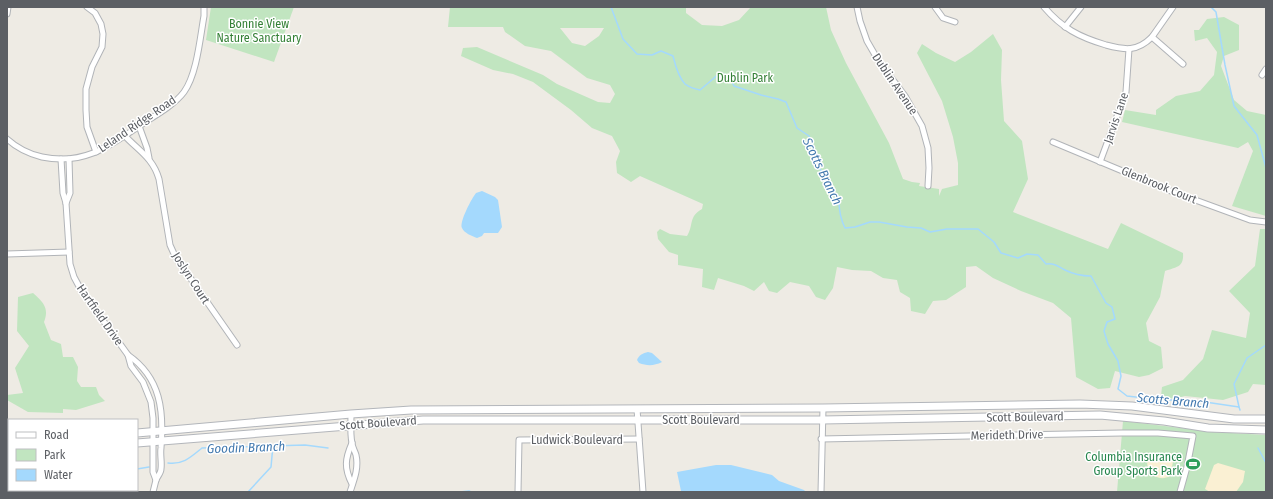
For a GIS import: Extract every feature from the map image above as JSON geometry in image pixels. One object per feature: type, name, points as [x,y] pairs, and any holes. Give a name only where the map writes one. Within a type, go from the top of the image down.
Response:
[{"type":"main road","name":"Scott Boulevard","points":[[138,433],[411,410],[823,408],[1080,404],[1132,406],[1234,418],[1266,419]]},
{"type":"main road","name":"Scott Boulevard","points":[[138,443],[423,420],[822,420],[1100,415],[1164,421],[1208,428],[1266,430]]},
{"type":"street","points":[[7,14],[8,7]]},
{"type":"street","points":[[87,7],[95,13],[101,24],[103,34],[102,47],[92,66],[86,90],[87,127],[96,152]]},
{"type":"street","name":"Leland Ridge Road","points":[[7,139],[21,150],[36,156],[52,159],[84,157],[125,136],[167,108],[183,93],[191,79],[204,16],[204,7]]},
{"type":"street","name":"Dublin Avenue","points":[[857,7],[860,21],[878,60],[905,96],[922,126],[928,148],[928,186]]},
{"type":"street","points":[[935,7],[943,18],[955,22]]},
{"type":"street","points":[[1044,7],[1052,17],[1077,35],[1117,48],[1129,49],[1142,45],[1152,38],[1173,7]]},
{"type":"street","points":[[1065,27],[1081,7]]},
{"type":"street","points":[[1152,38],[1183,64]]},
{"type":"street","name":"Jarvis Lane","points":[[1100,162],[1126,92],[1129,49]]},
{"type":"street","points":[[1262,75],[1266,69]]},
{"type":"street","name":"Joslyn Court","points":[[139,126],[149,158]]},
{"type":"street","name":"Joslyn Court","points":[[125,136],[149,158],[156,168],[170,245],[175,256],[237,345]]},
{"type":"street","name":"Glenbrook Court","points":[[1053,142],[1168,190],[1250,220],[1266,222]]},
{"type":"street","name":"Hartfield Drive","points":[[61,159],[63,193],[66,202],[70,264],[72,271],[81,290],[128,355],[131,366],[143,382],[151,402],[154,472],[156,480]]},
{"type":"street","name":"Hartfield Drive","points":[[66,202],[70,193],[69,159]]},
{"type":"street","points":[[7,254],[69,252]]},
{"type":"street","name":"Hartfield Drive","points":[[128,355],[136,360],[152,381],[158,394],[161,409],[161,470],[152,492]]},
{"type":"street","points":[[821,492],[821,439],[823,408]]},
{"type":"street","points":[[636,409],[643,492]]},
{"type":"street","points":[[350,492],[356,475],[357,466],[356,455],[352,442],[351,414]]},
{"type":"street","name":"Merideth Drive","points":[[821,439],[1122,433],[1158,433],[1193,436],[1180,492]]},
{"type":"street","name":"Ludwick Boulevard","points":[[518,492],[519,440],[639,439]]},
{"type":"street","points":[[352,442],[346,456],[347,473],[352,484]]},
{"type":"green space","name":"Bonnie View Nature Sanctuary","points":[[211,7],[294,7],[274,62],[206,40]]},
{"type":"green space","name":"Dublin Park","points":[[450,7],[686,7],[686,13],[702,25],[722,26],[739,20],[751,7],[826,7],[831,30],[846,63],[889,143],[903,179],[920,183],[919,186],[939,189],[939,196],[942,189],[958,185],[958,163],[953,137],[942,101],[917,53],[922,44],[955,62],[971,52],[993,34],[1002,50],[1001,80],[1004,121],[1022,141],[1028,179],[1013,212],[1108,249],[1121,223],[1183,253],[1183,258],[1179,266],[1165,271],[1160,297],[1146,323],[1149,341],[1161,347],[1163,368],[1149,375],[1139,377],[1115,371],[1110,388],[1098,389],[1076,377],[1071,318],[1053,303],[1021,291],[993,278],[976,266],[966,267],[966,287],[946,300],[933,301],[925,314],[911,311],[910,298],[900,292],[897,280],[883,278],[871,271],[852,270],[837,267],[833,288],[825,300],[816,297],[809,286],[790,282],[777,293],[769,291],[764,282],[754,291],[744,286],[718,278],[714,290],[702,287],[703,269],[678,265],[678,255],[669,252],[658,239],[657,232],[660,229],[670,234],[687,236],[693,218],[702,209],[703,204],[640,176],[631,182],[617,173],[616,162],[620,151],[612,136],[592,128],[571,110],[533,82],[513,74],[493,70],[461,56],[463,48],[477,47],[543,75],[557,84],[598,102],[610,103],[615,94],[610,85],[587,78],[551,51],[525,46],[505,32],[503,27],[448,27]],"holes":[[[560,28],[604,28],[599,36],[585,46],[572,43]]]},
{"type":"green space","points":[[1224,17],[1239,25],[1239,50],[1224,56],[1221,66],[1234,100],[1247,111],[1266,115],[1266,216],[1232,206],[1253,151],[1248,142],[1238,148],[1122,122],[1125,110],[1156,115],[1156,110],[1176,96],[1200,91],[1214,75],[1217,52],[1207,38],[1195,41],[1194,30],[1199,30],[1207,19]]},
{"type":"green space","points":[[1260,229],[1266,229],[1266,385],[1253,384],[1248,392],[1223,400],[1185,396],[1174,399],[1161,396],[1162,387],[1183,380],[1203,359],[1212,330],[1246,338],[1250,313],[1229,291],[1255,266]]},
{"type":"green space","points":[[33,293],[42,302],[46,309],[46,317],[44,322],[51,340],[61,344],[63,357],[73,357],[78,367],[77,381],[81,387],[96,387],[99,395],[105,401],[76,410],[63,409],[63,413],[28,412],[7,400],[7,395],[23,393],[15,368],[29,346],[17,331],[18,297]]},
{"type":"green space","name":"Columbia Insurance Group Sports Park","points":[[1123,421],[1214,432],[1266,435],[1266,492],[1117,492]]},
{"type":"sand","points":[[1152,453],[1171,453],[1174,457],[1170,476],[1160,478],[1150,473],[1147,462]]},
{"type":"sand","points":[[1218,463],[1245,471],[1243,482],[1236,492],[1210,492],[1205,489],[1214,465]]},
{"type":"water","points":[[482,191],[498,200],[502,227],[498,233],[484,233],[482,236],[477,238],[464,231],[462,228],[462,221],[466,210],[476,193]]},
{"type":"water","points":[[648,352],[652,353],[662,362],[650,365],[639,363],[637,360],[639,357]]},
{"type":"water","points":[[716,465],[731,465],[772,475],[779,481],[806,492],[681,491],[677,472]]},
{"type":"waterway","name":"Scotts Branch","points":[[611,7],[623,39],[637,54],[652,55],[661,51],[673,56],[680,78],[688,86],[700,90],[720,73],[730,77],[734,86],[786,102],[797,128],[809,136],[815,150],[815,161],[825,176],[826,183],[839,201],[840,215],[845,228],[855,227],[870,222],[879,222],[921,228],[930,232],[947,229],[978,229],[994,242],[1001,253],[1018,258],[1027,254],[1038,255],[1046,264],[1054,264],[1077,274],[1091,276],[1106,303],[1112,307],[1115,319],[1107,322],[1104,331],[1108,344],[1118,361],[1121,376],[1118,389],[1127,396],[1162,400],[1205,402],[1239,407],[1240,410]]},
{"type":"waterway","points":[[1211,7],[1216,12],[1234,106],[1257,135],[1266,168]]},
{"type":"waterway","points":[[1239,407],[1234,384],[1247,358],[1266,345]]},
{"type":"waterway","points":[[248,492],[271,467],[273,445]]},
{"type":"waterway","name":"Goodin Branch","points":[[168,463],[182,462],[202,448],[305,445],[328,448]]},
{"type":"waterway","name":"Scotts Branch","points":[[1258,448],[1266,463]]},
{"type":"waterway","name":"Goodin Branch","points":[[138,469],[149,467]]},
{"type":"waterway","name":"Goodin Branch","points":[[460,492],[471,492]]},
{"type":"place","name":"Columbia Insurance Group Sports Park","points":[[1193,464]]}]
